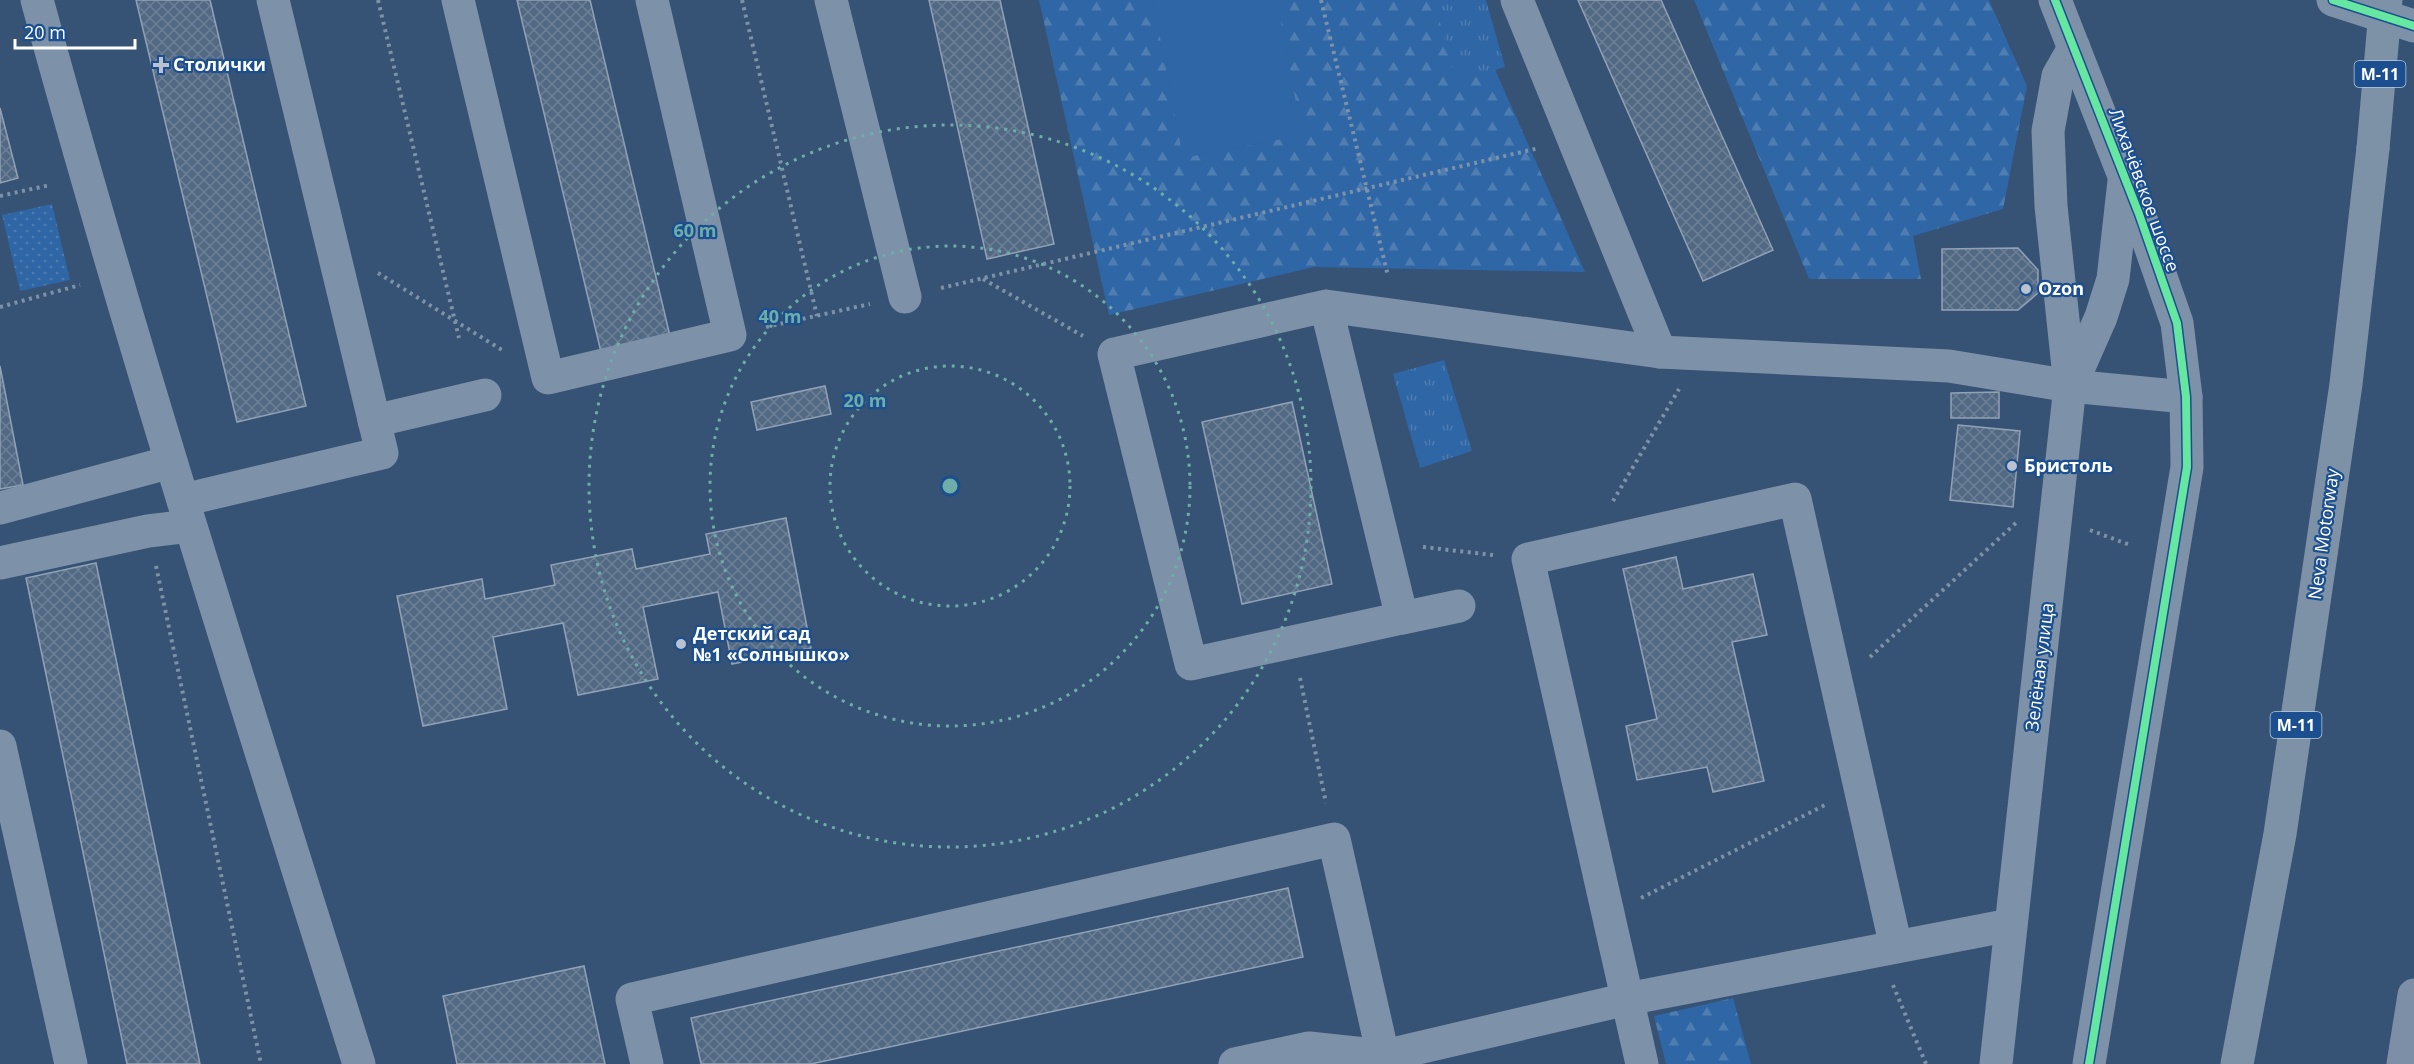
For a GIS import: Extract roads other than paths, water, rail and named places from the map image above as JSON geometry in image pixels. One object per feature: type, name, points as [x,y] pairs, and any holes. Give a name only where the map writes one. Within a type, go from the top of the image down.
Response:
[{"type":"highway","name":"Neva Motorway","points":[[2237,1064],[2280,834],[2346,384],[2373,148],[2386,0]]},
{"type":"main road","points":[[2403,1064],[2414,995]]},
{"type":"street","points":[[37,0],[86,177],[171,462],[359,1064]]},
{"type":"street","points":[[0,563],[148,531],[187,513],[382,453],[273,0]]},
{"type":"street","points":[[458,0],[548,378],[730,335],[652,0]]},
{"type":"street","points":[[831,0],[905,297]]},
{"type":"street","points":[[1517,0],[1660,352]]},
{"type":"street","name":"Лихачёвское шоссе","points":[[2055,0],[2124,176],[2177,323],[2186,397],[2187,467],[2089,1064]]},
{"type":"street","points":[[2333,0],[2414,26]]},
{"type":"street","points":[[2070,386],[2051,206],[2048,131],[2058,76],[2074,48]]},
{"type":"street","points":[[2070,386],[2101,317],[2113,279],[2124,176]]},
{"type":"street","points":[[1459,606],[1191,664],[1114,354],[1326,306],[1660,352],[1949,366],[2070,386],[2186,397]]},
{"type":"street","points":[[1326,306],[1402,618]]},
{"type":"street","name":"Зелёная улица","points":[[1996,1064],[2057,523],[2070,386]]},
{"type":"street","points":[[374,421],[485,395]]},
{"type":"street","points":[[0,508],[171,462]]},
{"type":"street","points":[[1642,1064],[1528,559],[1795,499],[1860,788],[1887,948]]},
{"type":"street","points":[[0,746],[71,1064]]},
{"type":"street","points":[[647,1064],[632,999],[1334,839],[1384,1060]]},
{"type":"street","points":[[1235,1064],[1309,1048],[1384,1060],[1627,999],[2010,925]]},
{"type":"place","name":"Столички","points":[[161,65]]},
{"type":"place","name":"Ozon","points":[[2026,289]]},
{"type":"place","name":"Бристоль","points":[[2012,466]]},
{"type":"place","name":"Детский сад №1 «Солнышко»","points":[[681,644]]}]
